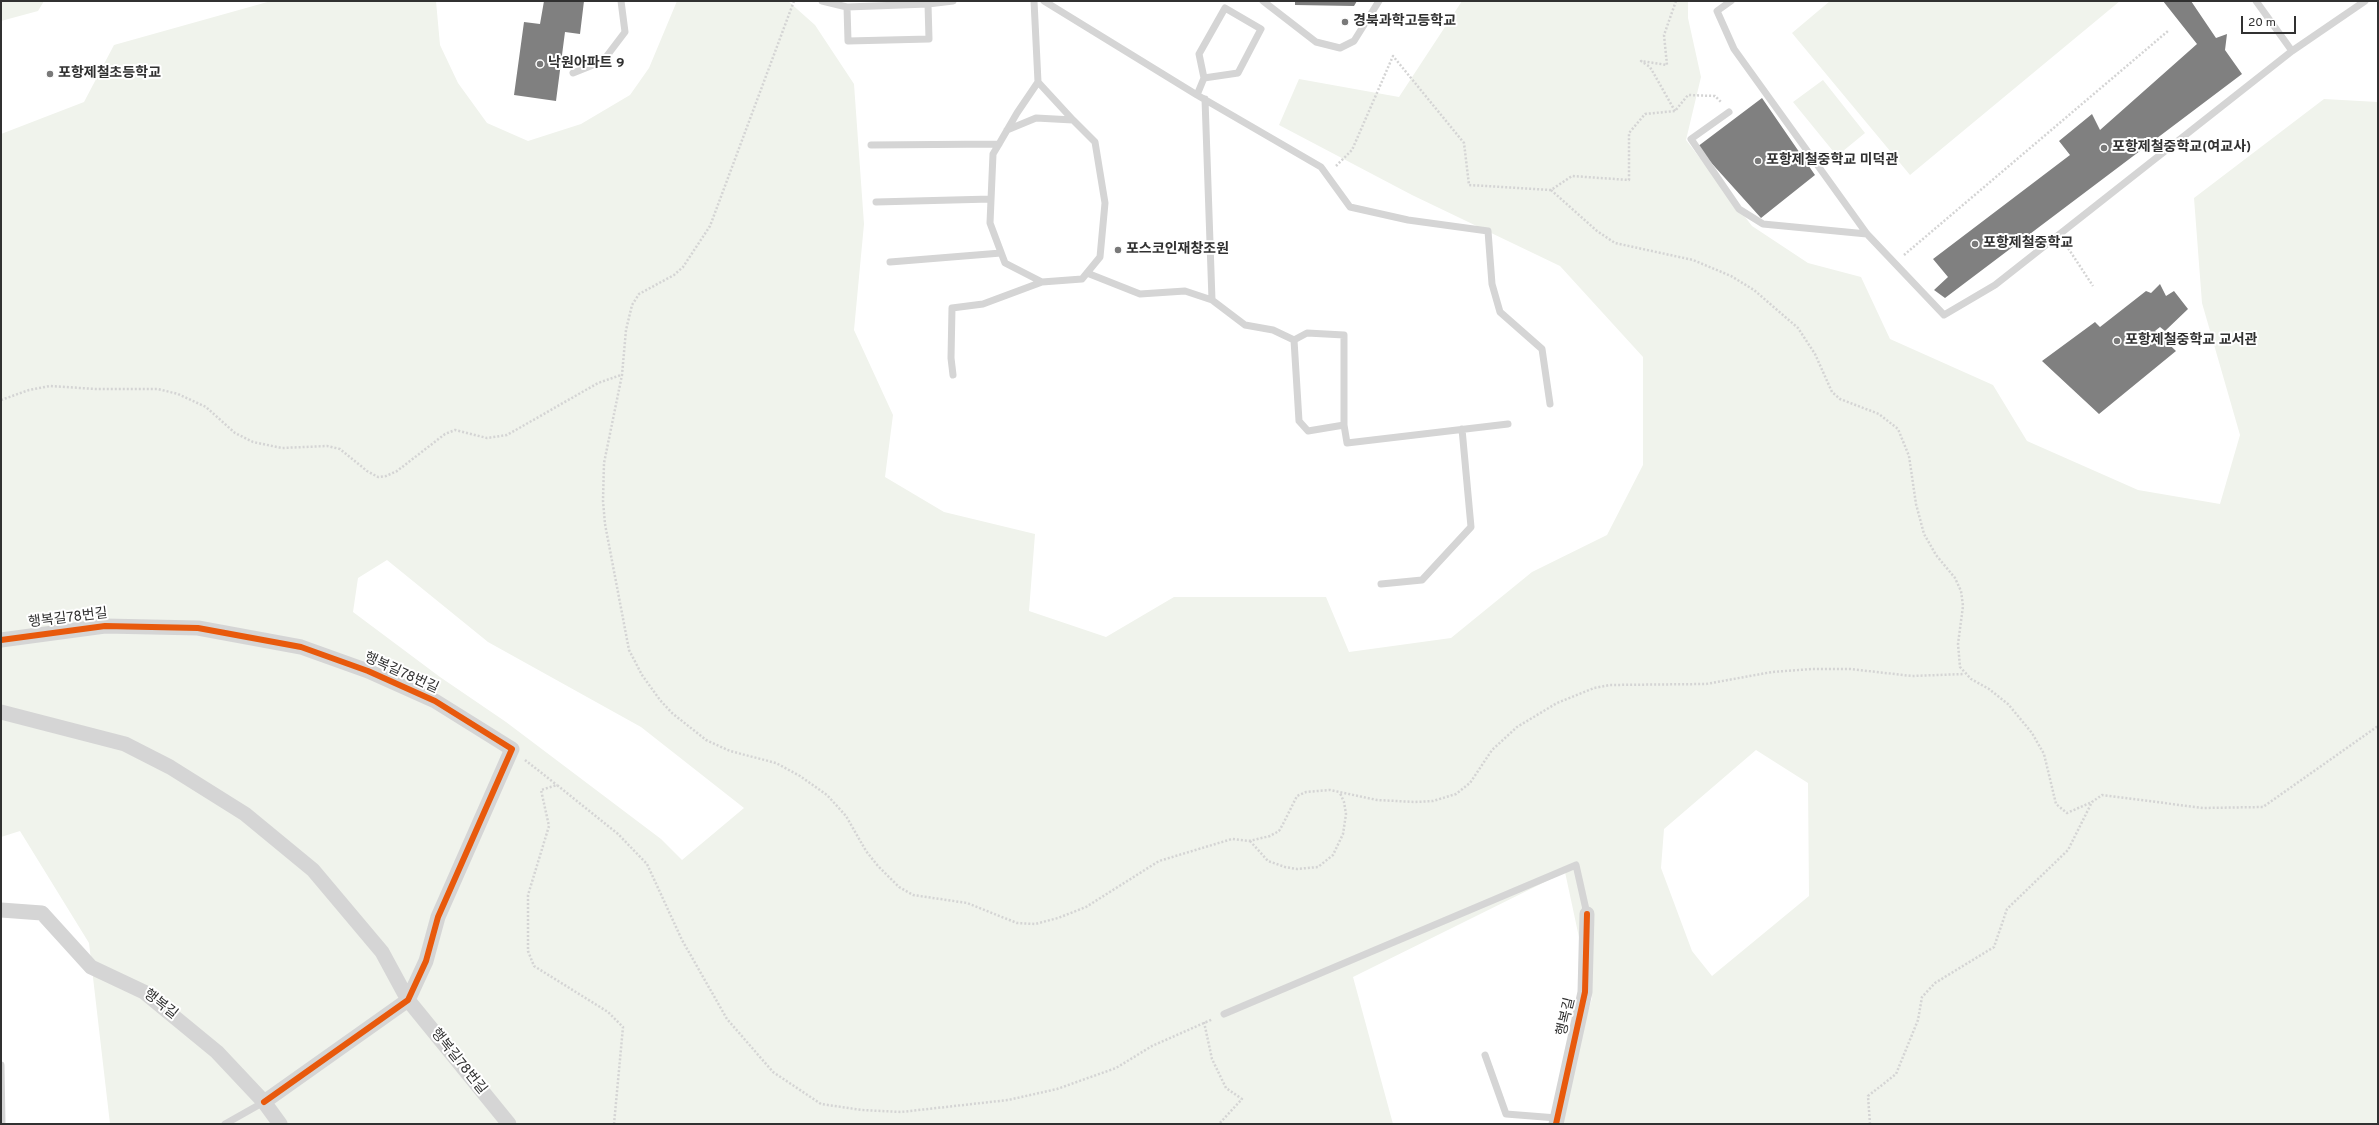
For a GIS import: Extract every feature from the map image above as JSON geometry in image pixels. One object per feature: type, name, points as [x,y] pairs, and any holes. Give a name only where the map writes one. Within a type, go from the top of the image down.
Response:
[{"type":"street","name":"행복길78번길","points":[[1,640],[105,626],[198,628],[301,648],[368,671],[435,701],[512,750]]},
{"type":"street","name":"행복길78번길","points":[[1,712],[125,744],[170,767],[245,814],[313,870],[382,952],[408,1000],[509,1124]]},
{"type":"street","points":[[264,1102],[408,1000],[426,961],[438,917],[512,750]]},
{"type":"street","name":"행복길","points":[[1,910],[42,913],[91,967],[144,992],[217,1052],[264,1102],[280,1124]]},
{"type":"street","name":"행복길","points":[[1556,1121],[1585,992],[1587,914]]},
{"type":"lane","points":[[574,73],[603,61],[625,32],[621,1]]},
{"type":"lane","points":[[822,1],[847,7],[928,4],[953,1]]},
{"type":"lane","points":[[1034,1],[1038,82],[993,154],[990,223],[1005,263],[1042,282]]},
{"type":"lane","points":[[1044,1],[1197,95],[1322,167],[1350,207],[1408,220],[1488,231],[1492,284],[1500,312],[1542,349],[1550,404]]},
{"type":"lane","points":[[1263,1],[1316,42],[1340,48],[1354,41],[1379,1]]},
{"type":"lane","points":[[1731,1],[1717,12],[1734,49],[1867,234],[1944,315],[1995,285],[2292,52],[2365,1]]},
{"type":"lane","points":[[2256,1],[2292,52]]},
{"type":"lane","points":[[847,7],[848,41],[879,41],[929,39],[928,4]]},
{"type":"lane","points":[[1197,95],[1204,78],[1199,54],[1225,8],[1261,29],[1238,73],[1204,78]]},
{"type":"lane","points":[[953,375],[951,358],[952,308],[983,304],[1042,282],[1082,279],[1100,257],[1105,203],[1095,142],[1038,82]]},
{"type":"lane","points":[[1205,99],[1212,300]]},
{"type":"lane","points":[[1729,112],[1691,139],[1739,209],[1763,224],[1867,234]]},
{"type":"lane","points":[[1007,130],[1036,118],[1073,120]]},
{"type":"lane","points":[[871,145],[999,144]]},
{"type":"lane","points":[[876,202],[991,199]]},
{"type":"lane","points":[[890,262],[1001,253]]},
{"type":"lane","points":[[1087,273],[1140,294],[1185,291],[1212,300],[1245,325],[1273,330],[1294,340]]},
{"type":"lane","points":[[1294,340],[1307,334],[1344,335],[1344,425],[1347,443],[1508,424]]},
{"type":"lane","points":[[1294,340],[1299,421],[1308,431],[1344,425]]},
{"type":"lane","points":[[1381,584],[1422,580],[1471,527],[1462,429]]},
{"type":"lane","points":[[1224,1014],[1576,865],[1587,914]]},
{"type":"lane","points":[[1485,1055],[1506,1114],[1556,1121]]},
{"type":"lane","points":[[1,1065],[2,1124]]},
{"type":"lane","points":[[225,1124],[264,1102]]},
{"type":"path","points":[[794,1],[710,226],[683,266],[674,275],[639,294],[632,305],[626,330],[622,375],[604,463],[603,501],[609,550],[625,635],[635,662],[660,700],[694,731],[722,748],[776,763],[800,776],[827,795],[846,816],[866,851],[878,866],[899,887],[913,895],[967,904],[1008,921],[1021,924],[1035,924],[1058,918],[1086,907],[1139,872],[1167,858],[1232,839],[1249,841],[1270,836],[1279,831],[1297,796],[1318,790],[1330,790],[1377,800],[1415,802],[1433,801],[1456,794],[1470,783],[1492,750],[1517,727],[1557,703],[1594,688],[1610,685],[1706,684],[1772,672],[1812,669],[1850,669],[1912,676],[1964,674],[1992,691],[2008,704],[2032,733],[2044,754],[2056,804],[2068,813],[2092,802],[2102,795],[2203,808],[2263,807],[2378,726]]},
{"type":"path","points":[[1675,111],[1650,67],[1641,61],[1667,65],[1664,34],[1676,1]]},
{"type":"path","points":[[1894,263],[2168,31]]},
{"type":"path","points":[[1327,175],[1352,150],[1393,56],[1464,143],[1470,185],[1551,190],[1615,243],[1693,260],[1730,276],[1754,290],[1798,328],[1816,354],[1832,392],[1840,399],[1879,414],[1898,429],[1910,456],[1916,504],[1924,534],[1936,555],[1955,578],[1961,592],[1963,606],[1958,659],[1964,674]]},
{"type":"path","points":[[1551,190],[1572,176],[1629,180],[1628,133],[1645,114],[1675,111],[1688,95],[1716,96],[1729,112]]},
{"type":"path","points":[[2059,234],[2093,286]]},
{"type":"path","points":[[1,400],[29,390],[50,386],[96,389],[158,389],[178,394],[206,408],[235,433],[254,442],[282,448],[327,446],[340,449],[366,471],[378,477],[386,476],[397,471],[445,434],[455,430],[487,438],[507,435],[598,383],[622,375]]},
{"type":"path","points":[[512,750],[618,834],[648,864],[682,940],[727,1019],[773,1072],[821,1104],[862,1110],[901,1112],[1008,1100],[1057,1089],[1116,1068],[1152,1046],[1204,1022],[1212,1059],[1226,1088],[1242,1099],[1219,1124]]},
{"type":"path","points":[[557,785],[541,790],[549,826],[528,895],[528,951],[534,966],[608,1012],[623,1027],[614,1124]]},
{"type":"path","points":[[1249,841],[1268,860],[1284,867],[1297,869],[1318,868],[1333,855],[1343,834],[1346,814],[1344,802],[1340,793]]},
{"type":"path","points":[[1870,1124],[1868,1096],[1896,1074],[1918,1020],[1922,997],[1935,983],[1994,947],[2007,909],[2068,850],[2092,802]]},
{"type":"shaded area","points":[[1,1],[44,1],[38,11],[1,21]]},
{"type":"shaded area","points":[[271,1],[436,1],[440,45],[458,83],[487,123],[528,141],[581,124],[630,95],[649,68],[677,1],[788,1],[815,25],[854,84],[864,224],[854,330],[893,415],[885,477],[944,512],[1035,534],[1029,611],[1106,637],[1174,597],[1326,597],[1349,652],[1451,638],[1532,572],[1607,535],[1643,465],[1643,357],[1560,266],[1412,195],[1279,125],[1299,79],[1399,97],[1462,1],[1688,1],[1688,18],[1701,77],[1686,140],[1752,226],[1808,263],[1861,277],[1890,339],[1993,385],[2027,441],[2138,490],[2220,504],[2240,435],[2202,303],[2194,198],[2324,99],[2378,102],[2378,1124],[1559,1124],[1566,1086],[1592,998],[1565,872],[1353,977],[1393,1124],[110,1124],[89,943],[20,831],[1,837],[1,134],[84,102],[114,45]],"holes":[[[387,560],[488,642],[641,727],[744,808],[682,860],[661,839],[506,722],[440,677],[353,612],[358,578]],[[1756,750],[1808,783],[1809,896],[1712,976],[1692,951],[1661,868],[1664,829]]]},
{"type":"shaded area","points":[[1830,1],[2120,1],[1910,175],[1792,33]]},
{"type":"shaded area","points":[[1823,80],[1865,133],[1837,156],[1793,102]]},
{"type":"building","name":"낙원아파트 9","points":[[544,1],[584,1],[580,34],[565,32],[556,101],[514,95],[524,22],[540,24]]},
{"type":"building","points":[[1295,1],[1357,1],[1354,6],[1295,5]]},
{"type":"building","name":"포항제철중학교(여교사)","points":[[2163,1],[2191,1],[2216,38],[2227,34],[2225,50],[2242,74],[1945,298],[1934,290],[1948,277],[1933,259],[2070,155],[2059,141],[2092,114],[2100,130],[2197,44]]},
{"type":"building","name":"포항제철중학교 미덕관","points":[[1762,98],[1815,175],[1761,218],[1697,147]]},
{"type":"building","name":"포항제철중학교 교서관","points":[[2160,284],[2166,296],[2174,291],[2188,309],[2165,331],[2160,327],[2155,331],[2176,351],[2099,414],[2042,361],[2095,322],[2100,327],[2146,291],[2151,293]]},
{"type":"cycle path","points":[[1,640],[105,626],[198,628],[301,647],[368,671],[435,701],[512,749],[438,917],[426,961],[408,1000],[264,1102]]},
{"type":"cycle path","points":[[1556,1124],[1585,992],[1587,914]]},
{"type":"place","name":"경북과학고등학교","points":[[1345,22]]},
{"type":"place","name":"낙원아파트 9","points":[[540,64]]},
{"type":"place","name":"포항제철초등학교","points":[[50,74]]},
{"type":"place","name":"포항제철중학교(여교사)","points":[[2104,148]]},
{"type":"place","name":"포항제철중학교 미덕관","points":[[1758,161]]},
{"type":"place","name":"포항제철중학교","points":[[1975,244]]},
{"type":"place","name":"포스코인재창조원","points":[[1118,250]]},
{"type":"place","name":"포항제철중학교 교서관","points":[[2117,341]]}]
